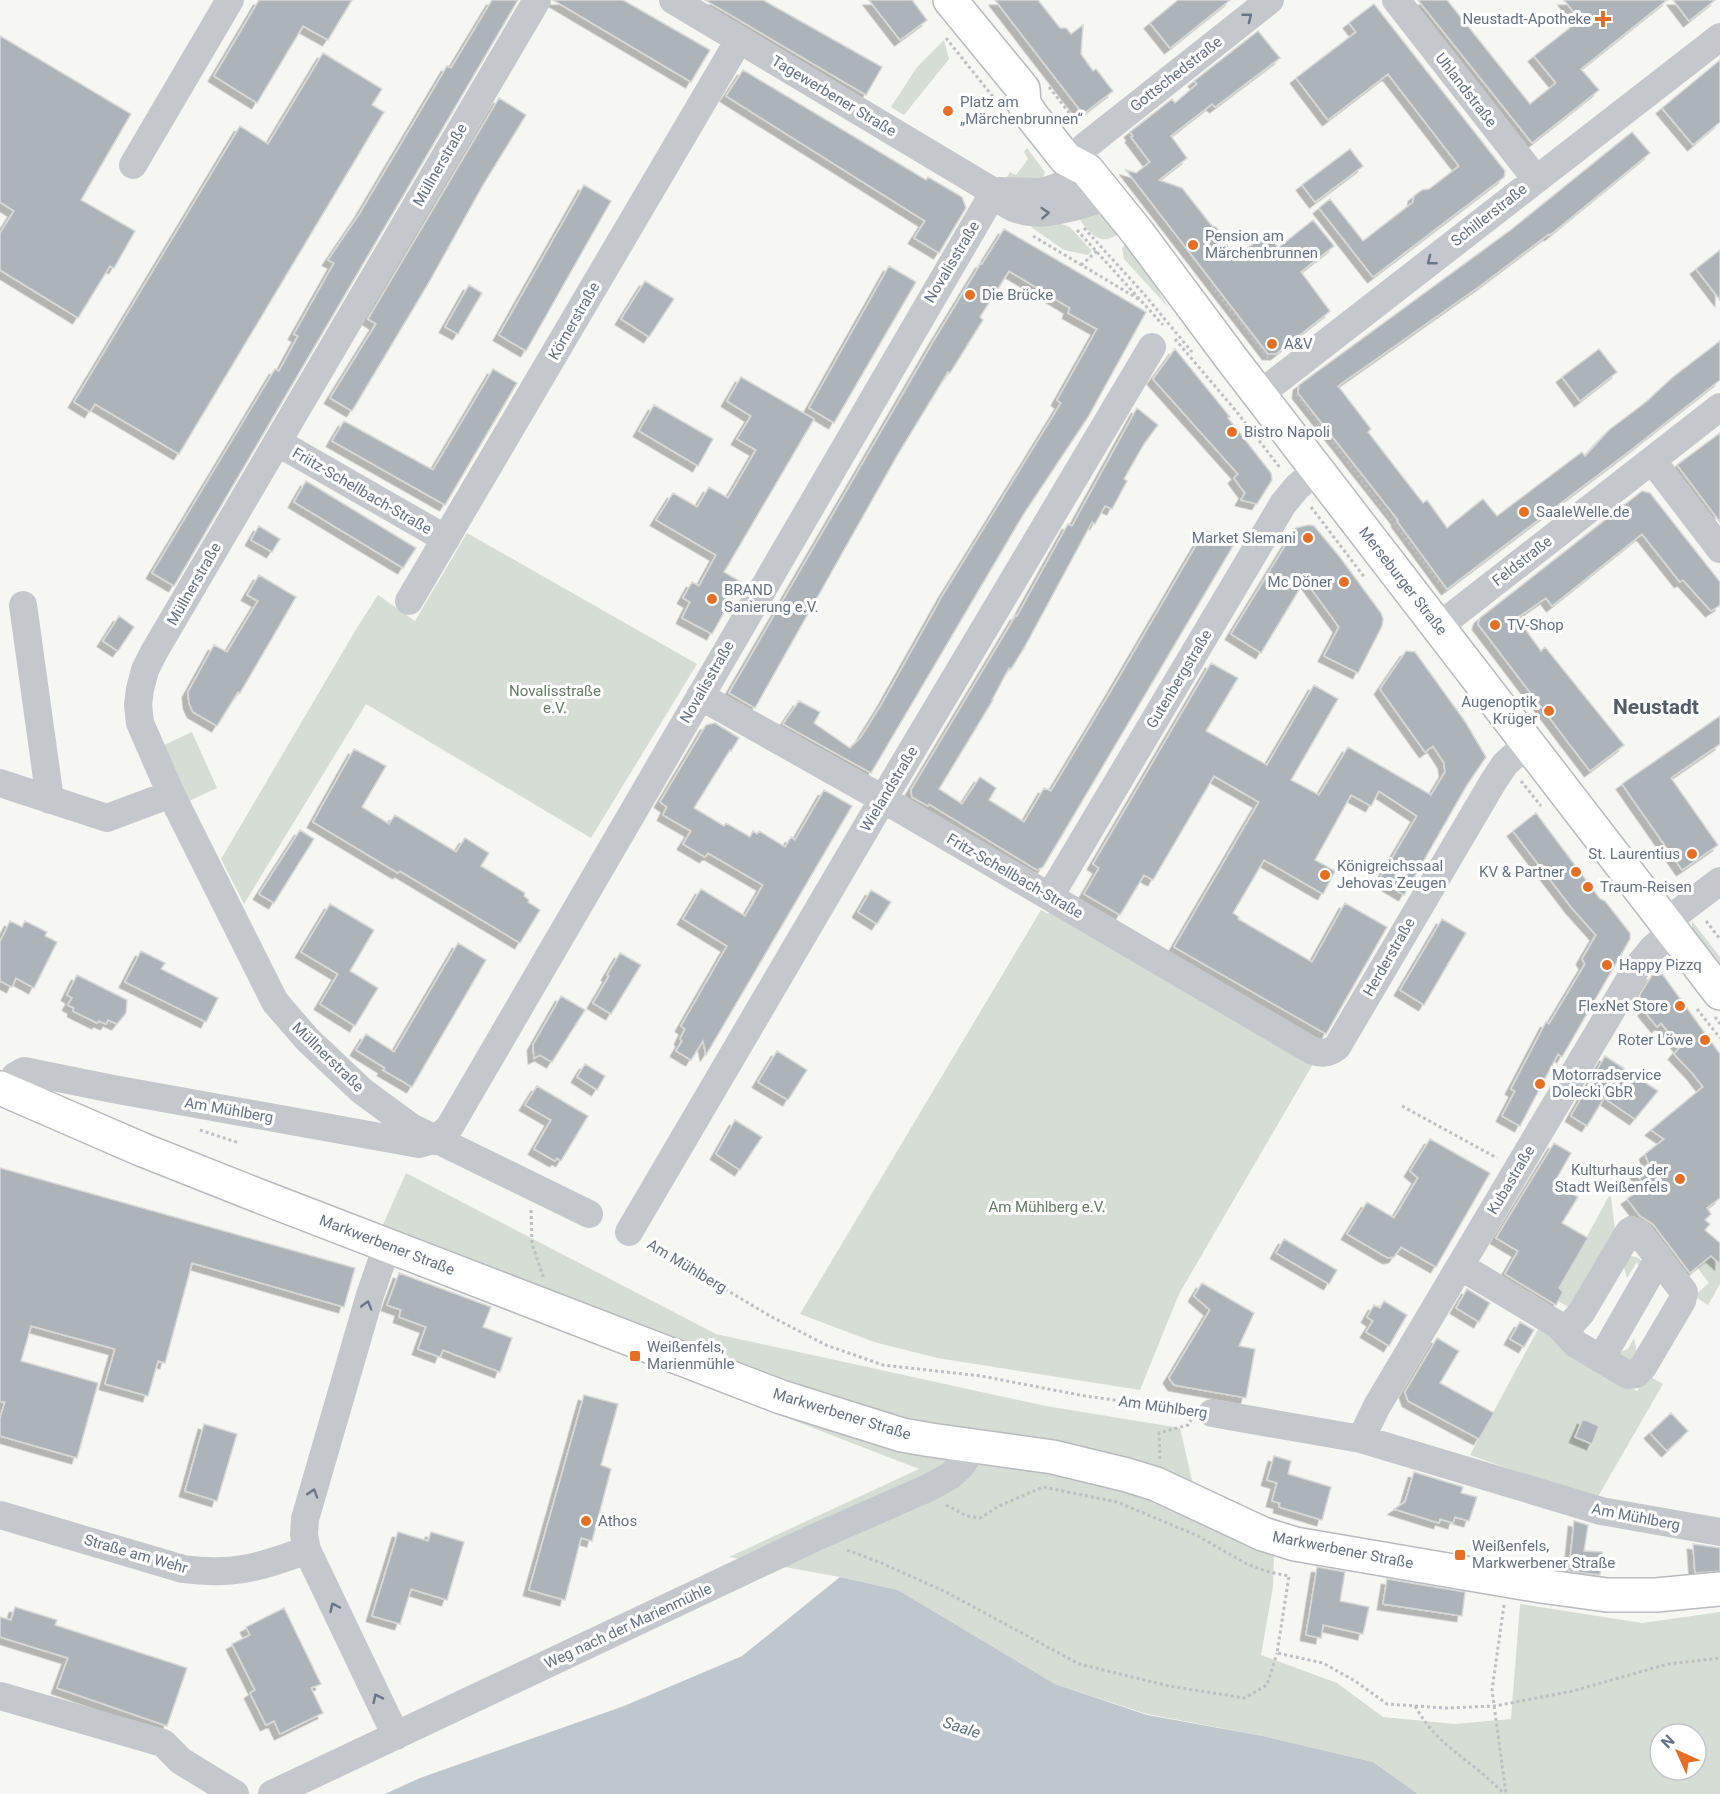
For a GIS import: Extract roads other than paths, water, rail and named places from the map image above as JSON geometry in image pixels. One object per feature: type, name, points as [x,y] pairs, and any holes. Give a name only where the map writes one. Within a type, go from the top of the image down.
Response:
[{"type":"main road","name":"Merseburger Straße","points":[[950,0],[1023,89],[1024,104],[1066,159],[1085,159],[1109,196],[1317,470],[1720,993]]},
{"type":"main road","name":"Markwerbener Straße","points":[[4,1090],[143,1150],[387,1246],[791,1400],[902,1435],[1053,1457],[1099,1467],[1154,1483],[1263,1534],[1282,1540],[1508,1580],[1607,1594],[1656,1595],[1720,1589]]},
{"type":"street","points":[[134,165],[230,0]]},
{"type":"street","name":"Müllnerstraße","points":[[436,1139],[411,1127],[362,1091],[308,1040],[275,1002],[171,794],[140,723],[138,705],[145,670],[154,651],[537,0]]},
{"type":"street","name":"Tagewerbener Straße","points":[[673,0],[994,192],[1010,206],[1043,214],[1109,196]]},
{"type":"street","name":"Gottschedstraße","points":[[994,192],[1043,192],[1062,185],[1085,159],[1270,0]]},
{"type":"street","name":"Uhlandstraße","points":[[1396,0],[1536,179]]},
{"type":"street","name":"Schillerstraße","points":[[1260,394],[1720,37]]},
{"type":"street","name":"Körnerstraße","points":[[409,601],[739,40]]},
{"type":"street","name":"Novalisstraße","points":[[436,1139],[449,1128],[994,192]]},
{"type":"street","name":"Wielandstraße","points":[[629,1232],[1152,347]]},
{"type":"street","name":"Feldstraße","points":[[1438,627],[1720,407]]},
{"type":"street","name":"Friitz-Schellbach-Straße","points":[[277,442],[446,539]]},
{"type":"street","points":[[1652,460],[1720,549]]},
{"type":"street","name":"Gutenbergstraße","points":[[1050,896],[1283,504],[1297,487],[1317,470]]},
{"type":"street","points":[[23,605],[50,800]]},
{"type":"street","name":"Fritz-Schellbach-Straße","points":[[700,696],[883,799],[1311,1050],[1321,1054],[1329,1052]]},
{"type":"street","name":"Herderstraße","points":[[1329,1052],[1337,1047],[1410,919],[1501,769],[1528,743]]},
{"type":"street","points":[[0,783],[107,818],[171,794]]},
{"type":"street","name":"Kubastraße","points":[[1361,1439],[1377,1406],[1636,969],[1670,927],[1720,880]]},
{"type":"street","name":"Am Mühlberg","points":[[4,1090],[15,1076],[24,1071],[419,1144],[436,1139]]},
{"type":"street","points":[[436,1139],[590,1214]]},
{"type":"street","points":[[1460,1266],[1558,1324],[1573,1342],[1628,1375],[1636,1374],[1642,1367],[1682,1300],[1684,1292],[1640,1234],[1636,1230],[1629,1232],[1581,1313],[1565,1331]]},
{"type":"street","points":[[387,1246],[370,1295],[305,1519],[304,1535],[307,1550],[396,1736]]},
{"type":"street","points":[[1600,1359],[1659,1258]]},
{"type":"street","name":"Am Mühlberg","points":[[1205,1412],[1361,1439],[1600,1511],[1720,1532]]},
{"type":"street","name":"Weg nach der Marienmühle","points":[[272,1794],[814,1538],[928,1488],[950,1476],[961,1466],[966,1458],[969,1445]]},
{"type":"street","name":"Straße am Wehr","points":[[0,1515],[183,1569],[205,1572],[257,1568],[307,1550]]},
{"type":"street","points":[[0,1696],[163,1743],[181,1761],[236,1794]]},
{"type":"water","name":"Saale","points":[[840,1577],[898,1590],[1055,1684],[1147,1715],[1263,1736],[1373,1762],[1418,1794],[385,1794],[420,1778],[624,1706],[742,1656]]},
{"type":"place","name":"Neustadt-Apotheke","points":[[1603,19]]},
{"type":"place","name":"Platz am „Märchenbrunnen“","points":[[948,111]]},
{"type":"place","name":"Pension am Märchenbrunnen","points":[[1193,245]]},
{"type":"place","name":"Die Brücke","points":[[970,295]]},
{"type":"place","name":"A&V","points":[[1272,344]]},
{"type":"place","name":"Bistro Napoli","points":[[1232,432]]},
{"type":"place","name":"SaaleWelle.de","points":[[1524,512]]},
{"type":"place","name":"Market Slemani","points":[[1308,538]]},
{"type":"place","name":"Mc Döner","points":[[1344,582]]},
{"type":"place","name":"BRAND Sanierung e.V.","points":[[712,599]]},
{"type":"place","name":"TV-Shop","points":[[1495,625]]},
{"type":"place","name":"Augenoptik Krüger","points":[[1549,711]]},
{"type":"place","name":"St. Laurentius","points":[[1692,854]]},
{"type":"place","name":"KV & Partner","points":[[1576,872]]},
{"type":"place","name":"Königreichssaal Jehovas Zeugen","points":[[1325,875]]},
{"type":"place","name":"Traum-Reisen","points":[[1588,887]]},
{"type":"place","name":"Happy Pizzq","points":[[1607,965]]},
{"type":"place","name":"FlexNet Store","points":[[1680,1006]]},
{"type":"place","name":"Roter Löwe","points":[[1705,1040]]},
{"type":"place","name":"Motorradservice Dolecki GbR","points":[[1540,1084]]},
{"type":"place","name":"Kulturhaus der Stadt Weißenfels","points":[[1680,1179]]},
{"type":"place","name":"Weißenfels, Marienmühle","points":[[635,1356]]},
{"type":"place","name":"Athos","points":[[586,1521]]},
{"type":"place","name":"Weißenfels, Markwerbener Straße","points":[[1460,1555]]},
{"type":"district","name":"Neustadt","points":[[1656,707]]},
{"type":"park label","name":"Novalisstraße e.V.","points":[[555,700]]},
{"type":"park label","name":"Am Mühlberg e.V.","points":[[1047,1207]]}]
